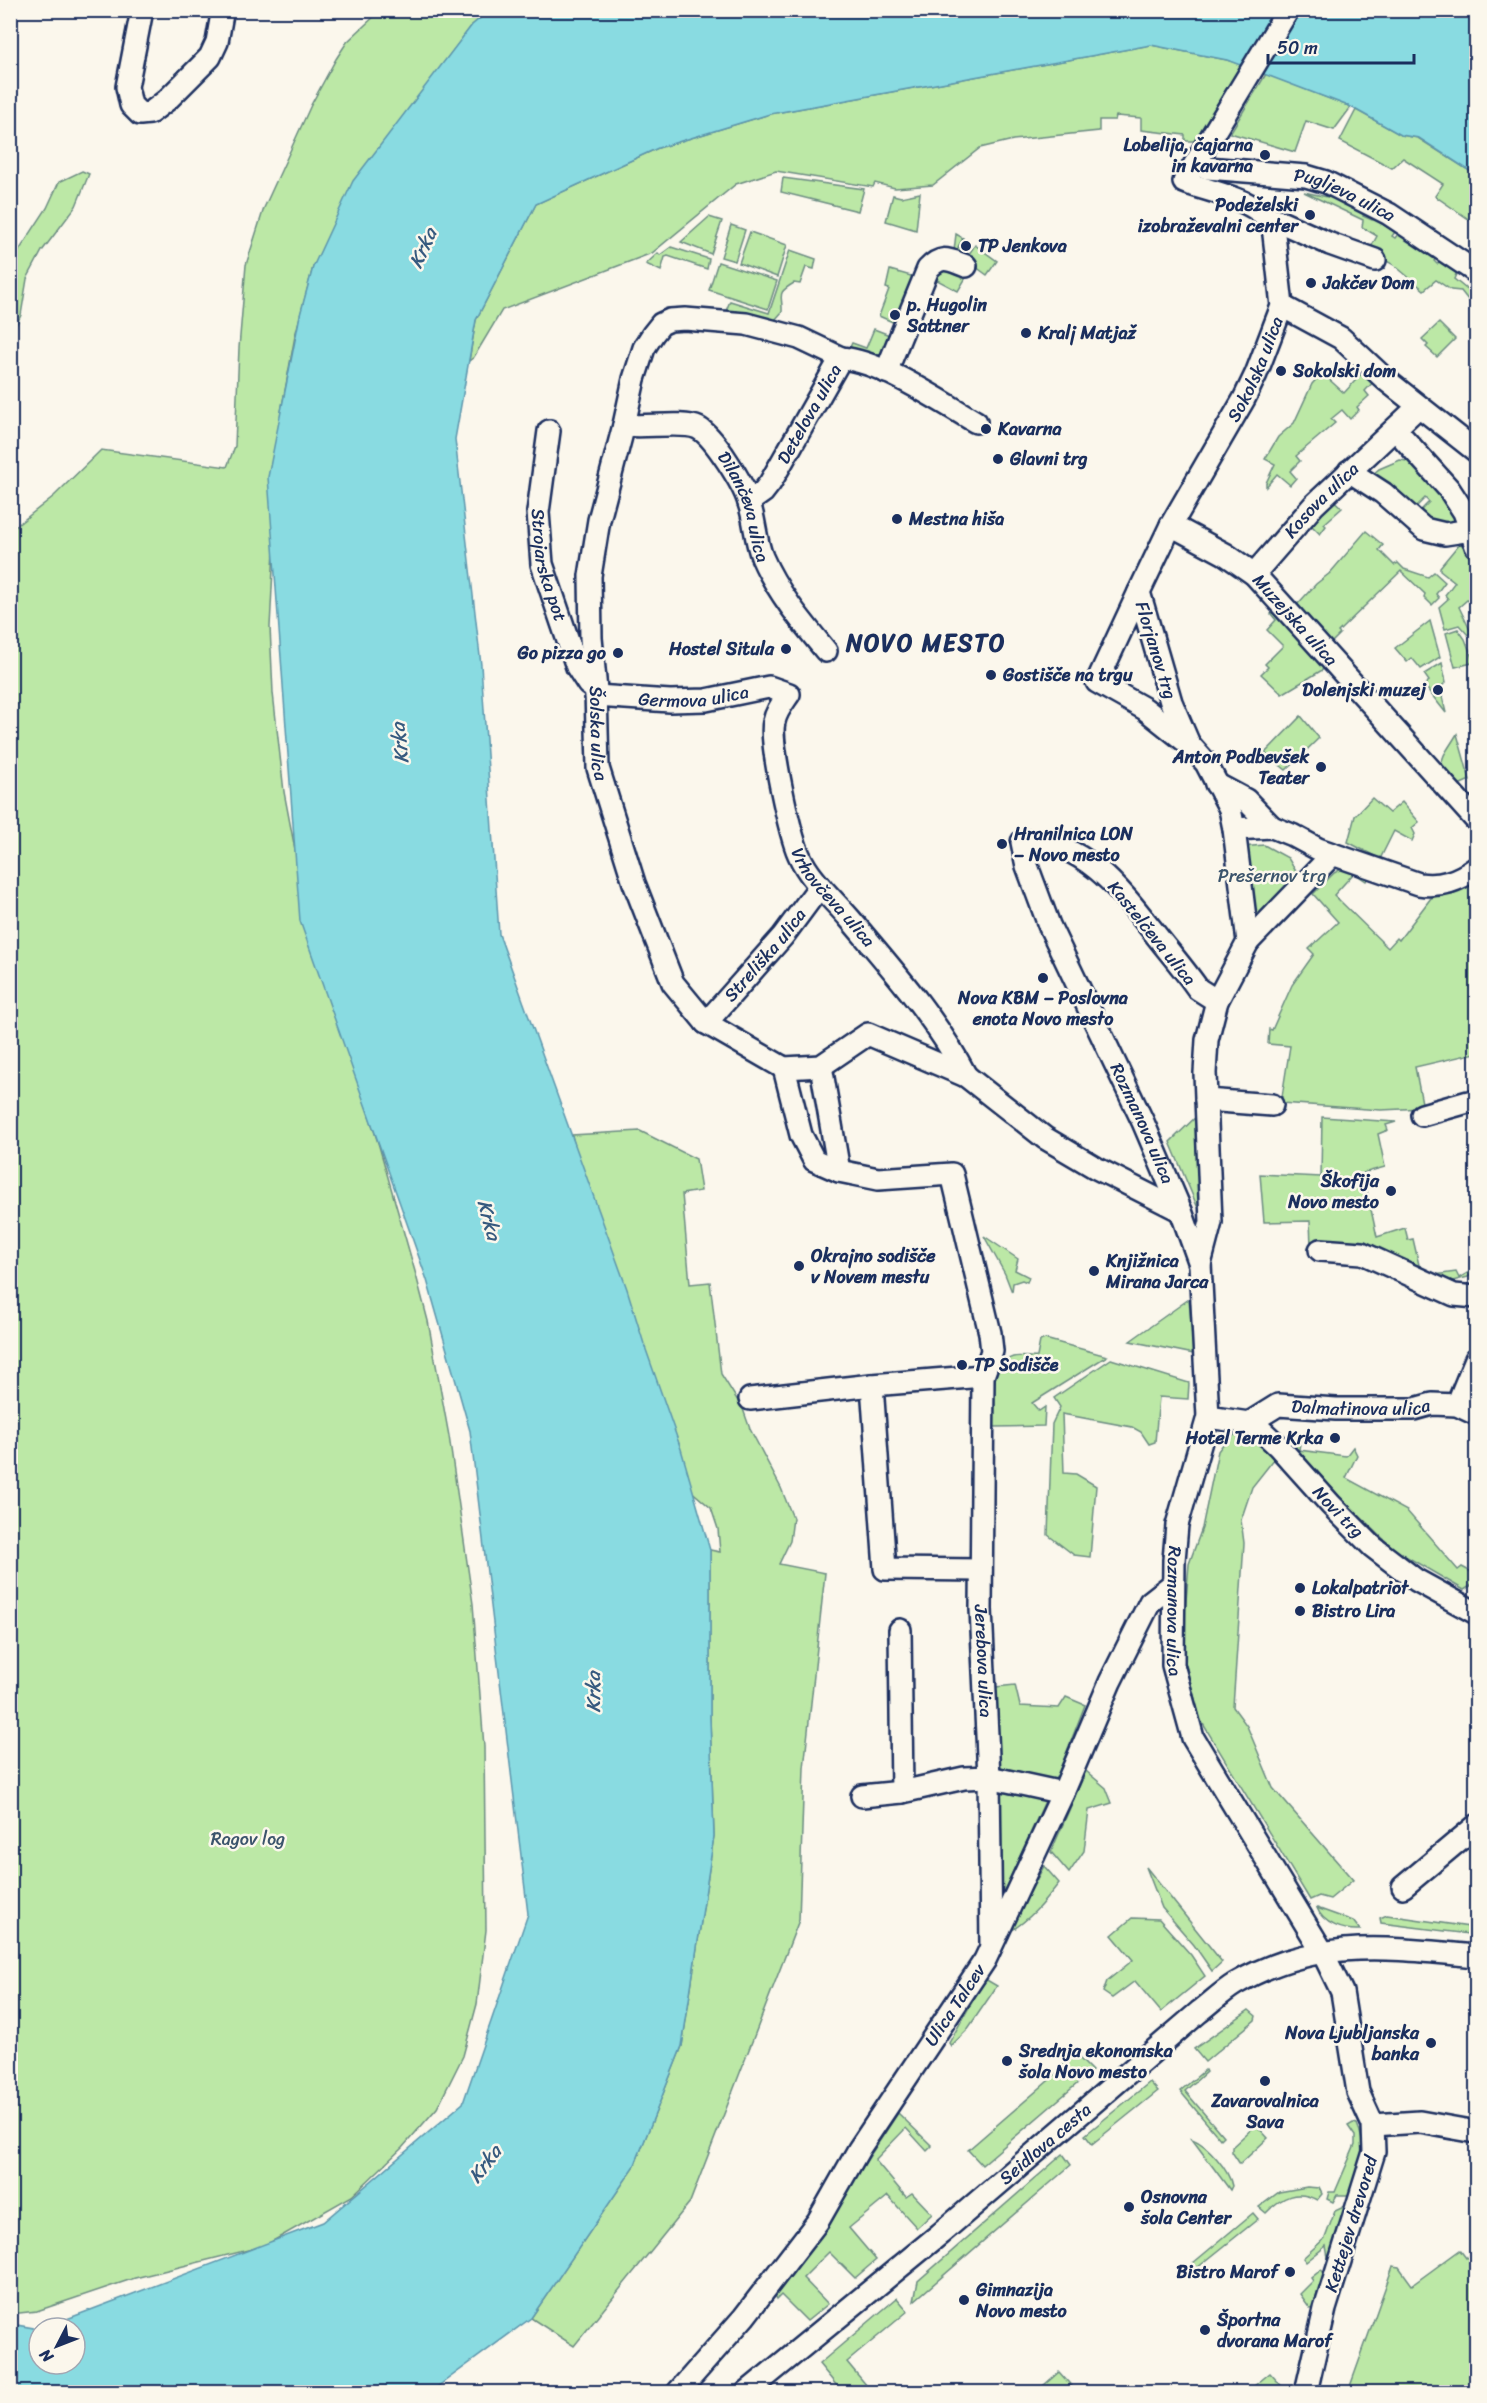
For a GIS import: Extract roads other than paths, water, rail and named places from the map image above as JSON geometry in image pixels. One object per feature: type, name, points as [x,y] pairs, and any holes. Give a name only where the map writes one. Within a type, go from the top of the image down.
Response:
[{"type":"street","points":[[142,10],[127,87],[131,105],[140,114],[150,113],[167,100],[210,57],[217,42],[222,14]]},
{"type":"street","points":[[1288,10],[1184,182],[1233,199],[1330,244],[1374,260]]},
{"type":"street","name":"Pugljeva ulica","points":[[1196,163],[1207,168],[1306,176],[1326,182],[1389,214],[1476,272]]},
{"type":"street","name":"Sokolska ulica","points":[[1172,525],[1244,399],[1282,306],[1273,226],[1267,216]]},
{"type":"street","points":[[886,372],[928,269],[936,261],[946,259],[966,266]]},
{"type":"street","points":[[1282,306],[1341,338],[1418,406],[1438,419],[1476,451]]},
{"type":"street","name":"Šolska ulica","points":[[706,1023],[674,983],[634,883],[598,768],[590,576],[599,520],[634,379],[644,348],[661,324],[670,320],[685,319],[746,324],[799,338],[841,357]]},
{"type":"street","name":"Detelova ulica","points":[[749,502],[763,492],[770,483],[841,357],[852,358],[886,372],[976,422]]},
{"type":"street","name":"Kosova ulica","points":[[1254,574],[1314,506],[1418,406]]},
{"type":"street","name":"Dilančeva ulica","points":[[624,425],[699,428],[731,467],[749,502],[757,541],[771,575],[799,619],[826,651]]},
{"type":"street","points":[[1395,429],[1449,489],[1464,512],[1475,542]]},
{"type":"street","name":"Strojarska pot","points":[[549,431],[538,512],[542,564],[577,668],[596,693]]},
{"type":"street","points":[[1349,471],[1383,493],[1424,529],[1475,542]]},
{"type":"street","name":"Muzejska ulica","points":[[1172,525],[1225,554],[1254,574],[1476,817]]},
{"type":"street","name":"Florjanov trg","points":[[1172,525],[1139,592],[1171,702],[1189,744]]},
{"type":"street","points":[[1139,592],[1097,682],[1144,710],[1189,744],[1206,763],[1230,809],[1248,942]]},
{"type":"street","name":"Germova ulica","points":[[596,693],[670,701],[706,700],[769,687],[789,694]]},
{"type":"street","name":"Vrhovčeva ulica","points":[[789,694],[777,711],[772,734],[788,817],[799,856],[820,886],[922,1006],[950,1045],[966,1076]]},
{"type":"street","points":[[1216,783],[1246,800],[1272,827],[1333,854],[1419,884],[1435,886],[1447,884],[1476,868]]},
{"type":"street","points":[[1234,829],[1272,827]]},
{"type":"street","name":"Kastelčeva ulica","points":[[1022,842],[1037,841],[1054,844],[1096,869],[1116,885],[1198,990],[1217,1001]]},
{"type":"street","name":"Rozmanova ulica","points":[[1022,842],[1027,866],[1049,925],[1143,1122],[1181,1211],[1200,1264],[1208,1417],[1177,1525],[1173,1584],[1173,1665],[1193,1738],[1322,1951]]},
{"type":"street","points":[[1200,1264],[1211,1222],[1206,1100],[1207,1040],[1217,1001],[1248,942],[1333,854]]},
{"type":"street","name":"Streliška ulica","points":[[706,1023],[783,936],[820,886]]},
{"type":"street","points":[[706,1023],[784,1068],[821,1066],[868,1034],[966,1076],[1044,1138],[1096,1168],[1181,1211]]},
{"type":"street","points":[[821,1066],[840,1171]]},
{"type":"street","points":[[784,1068],[801,1135],[814,1160],[840,1171]]},
{"type":"street","points":[[1206,1100],[1272,1105]]},
{"type":"street","points":[[1422,1116],[1468,1102],[1476,1102]]},
{"type":"street","name":"Jerebova ulica","points":[[840,1171],[878,1179],[952,1174],[990,1333],[992,1351],[983,1376],[981,1570],[989,1777],[991,1946]]},
{"type":"street","points":[[1320,1250],[1362,1253],[1454,1295],[1476,1297]]},
{"type":"street","points":[[1457,1405],[1476,1359]]},
{"type":"street","points":[[750,1399],[872,1385],[983,1376]]},
{"type":"street","points":[[872,1385],[885,1569],[981,1570]]},
{"type":"street","name":"Dalmatinova ulica","points":[[1249,1423],[1278,1405],[1336,1409],[1414,1409],[1432,1404],[1457,1405],[1476,1414]]},
{"type":"street","name":"Novi trg","points":[[1208,1417],[1249,1423],[1260,1429],[1331,1506],[1373,1547],[1416,1580],[1476,1609]]},
{"type":"street","name":"Ulica Talcev","points":[[678,2392],[744,2317],[818,2221],[859,2149],[966,1989],[991,1946],[1063,1792],[1110,1682],[1150,1602],[1173,1584]]},
{"type":"street","points":[[900,1630],[902,1792]]},
{"type":"street","points":[[862,1796],[902,1792],[964,1778],[989,1777],[1063,1792]]},
{"type":"street","points":[[1403,1887],[1476,1826]]},
{"type":"street","name":"Seidlova cesta","points":[[747,2392],[948,2227],[1198,2012],[1234,1985],[1269,1967],[1322,1951],[1377,1947],[1476,1956]]},
{"type":"street","name":"Kettejev drevored","points":[[1306,2392],[1325,2308],[1374,2152],[1373,2125],[1358,2092],[1342,1992],[1322,1951]]},
{"type":"street","points":[[1373,2125],[1420,2122],[1476,2132]]},
{"type":"water","name":"Krka","points":[[489,11],[1476,11],[1476,175],[1419,138],[1401,135],[1351,107],[1227,60],[1151,45],[770,114],[658,148],[536,204],[476,320],[455,439],[481,665],[499,934],[627,1289],[681,1449],[710,1550],[710,1718],[714,1836],[682,2046],[634,2167],[531,2318],[430,2392],[11,2392],[11,2324],[27,2327],[27,2376],[87,2376],[87,2316],[75,2316],[323,2222],[463,2103],[528,1914],[470,1431],[427,1280],[300,921],[268,477],[300,315],[313,267],[353,181],[472,25]]},
{"type":"place","name":"Lobelija, čajarna in kavarna","points":[[1265,155]]},
{"type":"place","name":"Podeželski izobraževalni center","points":[[1310,215]]},
{"type":"place","name":"TP Jenkova","points":[[966,246]]},
{"type":"place","name":"Jakčev Dom","points":[[1311,283]]},
{"type":"place","name":"p. Hugolin Sattner","points":[[895,315]]},
{"type":"place","name":"Kralj Matjaž","points":[[1026,333]]},
{"type":"place","name":"Sokolski dom","points":[[1281,371]]},
{"type":"place","name":"Kavarna","points":[[986,429]]},
{"type":"place","name":"Glavni trg","points":[[998,459]]},
{"type":"place","name":"Mestna hiša","points":[[897,519]]},
{"type":"place","name":"Hostel Situla","points":[[786,649]]},
{"type":"place","name":"Go pizza go","points":[[618,653]]},
{"type":"place","name":"Gostišče na trgu","points":[[991,675]]},
{"type":"place","name":"Dolenjski muzej","points":[[1438,690]]},
{"type":"place","name":"Anton Podbevšek Teater","points":[[1321,767]]},
{"type":"place","name":"Hranilnica LON – Novo mesto","points":[[1002,844]]},
{"type":"place","name":"Nova KBM – Poslovna enota Novo mesto","points":[[1043,978]]},
{"type":"place","name":"Škofija Novo mesto","points":[[1391,1191]]},
{"type":"place","name":"Okrajno sodišče v Novem mestu","points":[[799,1266]]},
{"type":"place","name":"Knjižnica Mirana Jarca","points":[[1094,1271]]},
{"type":"place","name":"TP Sodišče","points":[[962,1365]]},
{"type":"place","name":"Hotel Terme Krka","points":[[1335,1438]]},
{"type":"place","name":"Lokalpatriot","points":[[1300,1588]]},
{"type":"place","name":"Bistro Lira","points":[[1300,1611]]},
{"type":"place","name":"Nova Ljubljanska banka","points":[[1431,2043]]},
{"type":"place","name":"Srednja ekonomska šola Novo mesto","points":[[1007,2061]]},
{"type":"place","name":"Zavarovalnica Sava","points":[[1265,2081]]},
{"type":"place","name":"Osnovna šola Center","points":[[1129,2207]]},
{"type":"place","name":"Bistro Marof","points":[[1290,2272]]},
{"type":"place","name":"Gimnazija Novo mesto","points":[[964,2300]]},
{"type":"place","name":"Športna dvorana Marof","points":[[1205,2330]]},
{"type":"district","name":"NOVO MESTO","points":[[926,643]]},
{"type":"park label","name":"Prešernov trg","points":[[1272,876]]},
{"type":"park label","name":"Ragov log","points":[[248,1839]]}]
